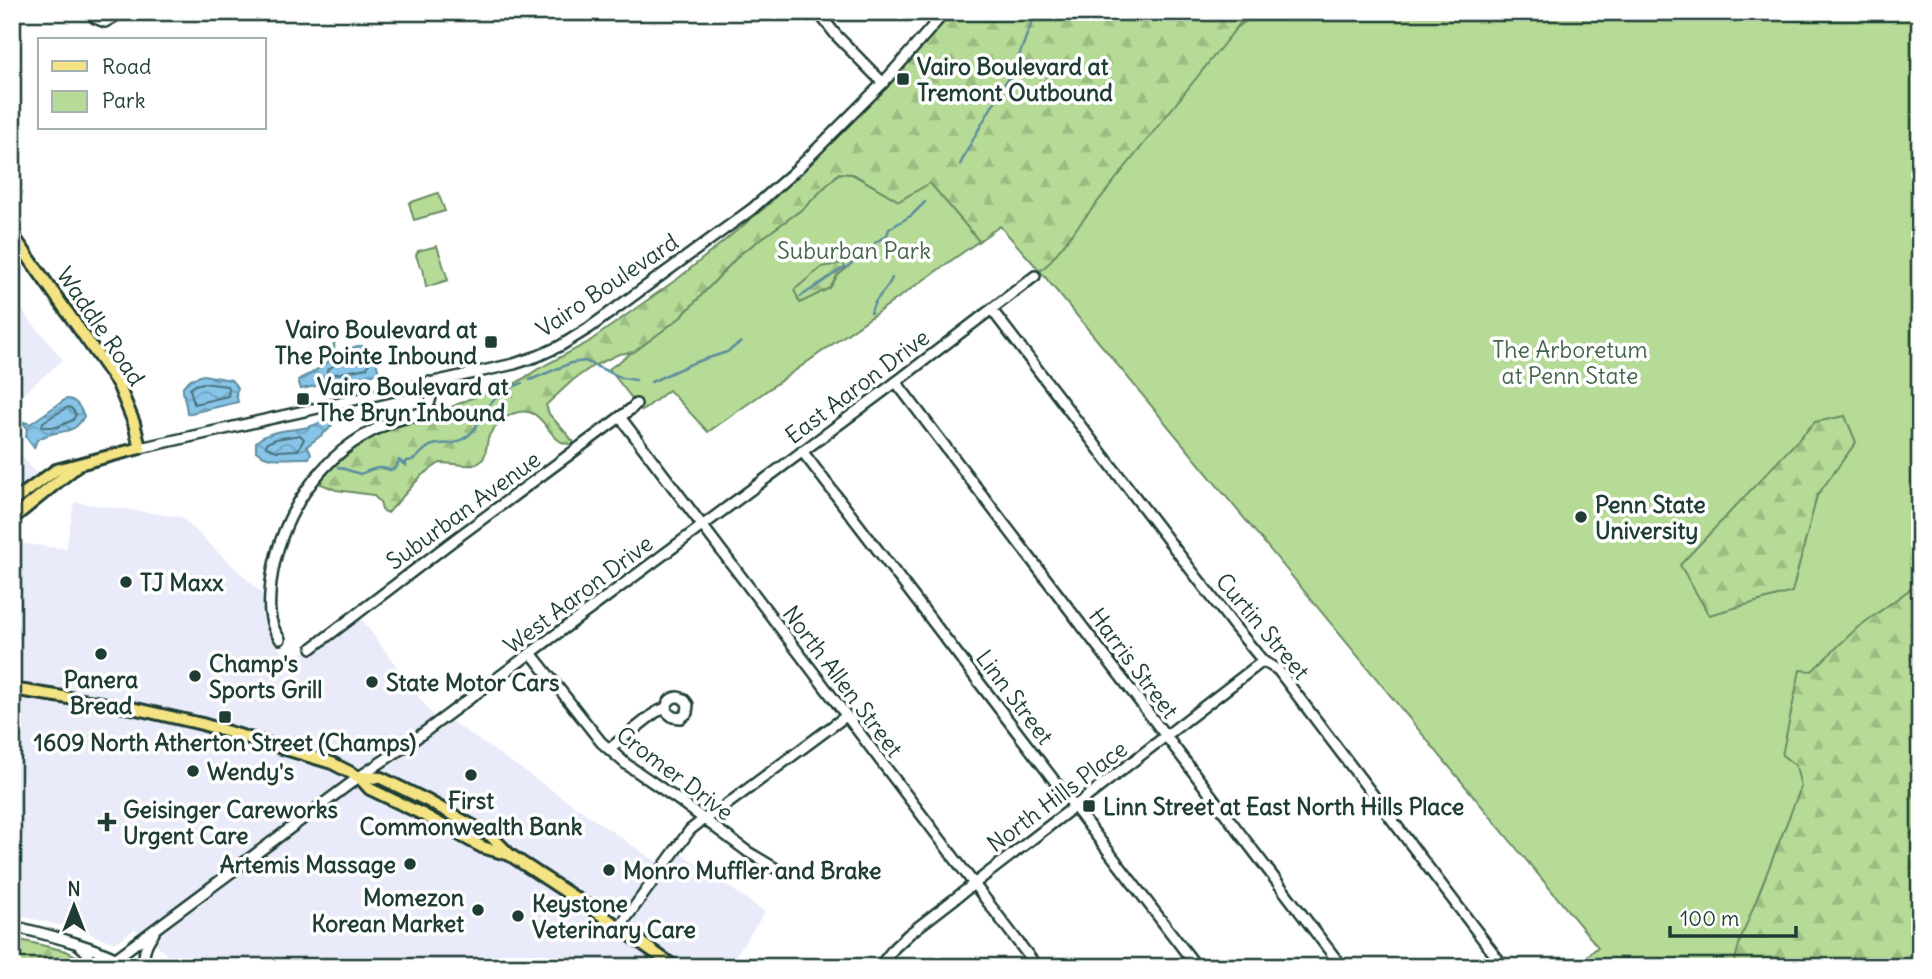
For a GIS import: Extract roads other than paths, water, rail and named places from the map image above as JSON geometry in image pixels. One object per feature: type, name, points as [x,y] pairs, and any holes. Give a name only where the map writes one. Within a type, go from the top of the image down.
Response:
[{"type":"main road","name":"Waddle Road","points":[[12,234],[114,377],[134,423],[140,449]]},
{"type":"main road","name":"Vairo Boulevard","points":[[12,502],[50,473],[140,449]]},
{"type":"main road","name":"Vairo Boulevard","points":[[12,519],[81,463]]},
{"type":"main road","points":[[12,689],[132,708],[202,724],[328,762],[359,777],[381,778],[491,836],[510,855],[675,967]]},
{"type":"street","points":[[91,12],[95,19],[105,22],[110,21],[117,12]]},
{"type":"street","points":[[818,12],[836,35],[884,83]]},
{"type":"street","name":"Vairo Boulevard","points":[[140,449],[514,364],[560,346],[589,328],[752,209],[796,170],[884,83],[945,12]]},
{"type":"street","name":"East Aaron Drive","points":[[702,526],[1035,276]]},
{"type":"street","name":"Curtin Street","points":[[992,310],[1225,615],[1263,661],[1278,670],[1504,967]]},
{"type":"street","points":[[279,639],[274,632],[270,615],[273,570],[284,531],[303,493],[338,453],[367,433],[425,410],[431,400],[429,382]]},
{"type":"street","name":"Harris Street","points":[[895,382],[1342,967]]},
{"type":"street","name":"Suburban Avenue","points":[[312,648],[636,404]]},
{"type":"street","name":"North Allen Street","points":[[620,417],[1037,967]]},
{"type":"street","name":"Linn Street","points":[[802,451],[1197,967]]},
{"type":"street","name":"West Aaron Drive","points":[[104,967],[702,526]]},
{"type":"street","name":"Cromer Drive","points":[[531,653],[585,722],[626,764],[748,852],[785,874]]},
{"type":"street","name":"North Hills Place","points":[[879,967],[909,934],[1263,661]]},
{"type":"street","points":[[609,749],[656,712],[666,708]]},
{"type":"street","points":[[620,928],[690,830],[846,716]]},
{"type":"street","points":[[12,926],[76,943],[134,967]]},
{"type":"street","points":[[147,967],[145,952],[149,939],[158,927]]},
{"type":"street","points":[[76,943],[87,952],[90,967]]},
{"type":"water","points":[[358,346],[363,346],[371,354],[379,373],[301,389],[298,380]]},
{"type":"water","points":[[203,375],[231,380],[238,388],[238,402],[187,414],[183,386],[191,379]]},
{"type":"water","points":[[66,399],[72,400],[79,407],[84,416],[81,422],[73,429],[37,440],[34,448],[26,437],[27,427],[24,422],[30,424]]},
{"type":"water","points":[[329,420],[332,425],[307,446],[311,453],[309,458],[274,458],[256,451],[256,442],[272,433],[308,427]]},
{"type":"waterway","points":[[960,165],[1016,63],[1038,12]]},
{"type":"waterway","points":[[800,297],[848,267],[862,252],[870,251],[876,242],[887,235],[889,229],[912,215],[925,202]]},
{"type":"waterway","points":[[871,313],[874,303],[892,278]]},
{"type":"waterway","points":[[334,341],[334,357]]},
{"type":"waterway","points":[[651,382],[693,363],[727,352],[741,342]]},
{"type":"waterway","points":[[530,380],[571,363],[585,361],[622,378],[636,380]]},
{"type":"waterway","points":[[338,467],[360,474],[378,468],[396,468],[399,460],[406,466],[406,461],[414,459],[429,447],[465,438],[473,431],[490,404],[502,393],[522,383]]},
{"type":"waterway","points":[[330,422],[331,414]]},
{"type":"place","name":"Vairo Boulevard at Tremont Outbound","points":[[903,79]]},
{"type":"place","name":"Vairo Boulevard at The Pointe Inbound","points":[[491,342]]},
{"type":"place","name":"Vairo Boulevard at The Bryn Inbound","points":[[303,399]]},
{"type":"place","name":"Penn State University","points":[[1581,517]]},
{"type":"place","name":"TJ Maxx","points":[[126,582]]},
{"type":"place","name":"Panera Bread","points":[[101,654]]},
{"type":"place","name":"Champ's Sports Grill","points":[[195,676]]},
{"type":"place","name":"State Motor Cars","points":[[372,682]]},
{"type":"place","name":"1609 North Atherton Street (Champs)","points":[[225,717]]},
{"type":"place","name":"Wendy's","points":[[193,771]]},
{"type":"place","name":"First Commonwealth Bank","points":[[471,775]]},
{"type":"place","name":"Linn Street at East North Hills Place","points":[[1089,806]]},
{"type":"place","name":"Geisinger Careworks Urgent Care","points":[[107,822]]},
{"type":"place","name":"Artemis Massage","points":[[410,864]]},
{"type":"place","name":"Monro Muffler and Brake","points":[[609,870]]},
{"type":"place","name":"Momezon Korean Market","points":[[478,910]]},
{"type":"place","name":"Keystone Veterinary Care","points":[[518,916]]},
{"type":"park label","name":"Suburban Park","points":[[854,250]]},
{"type":"park label","name":"The Arboretum at Penn State","points":[[1570,362]]}]
